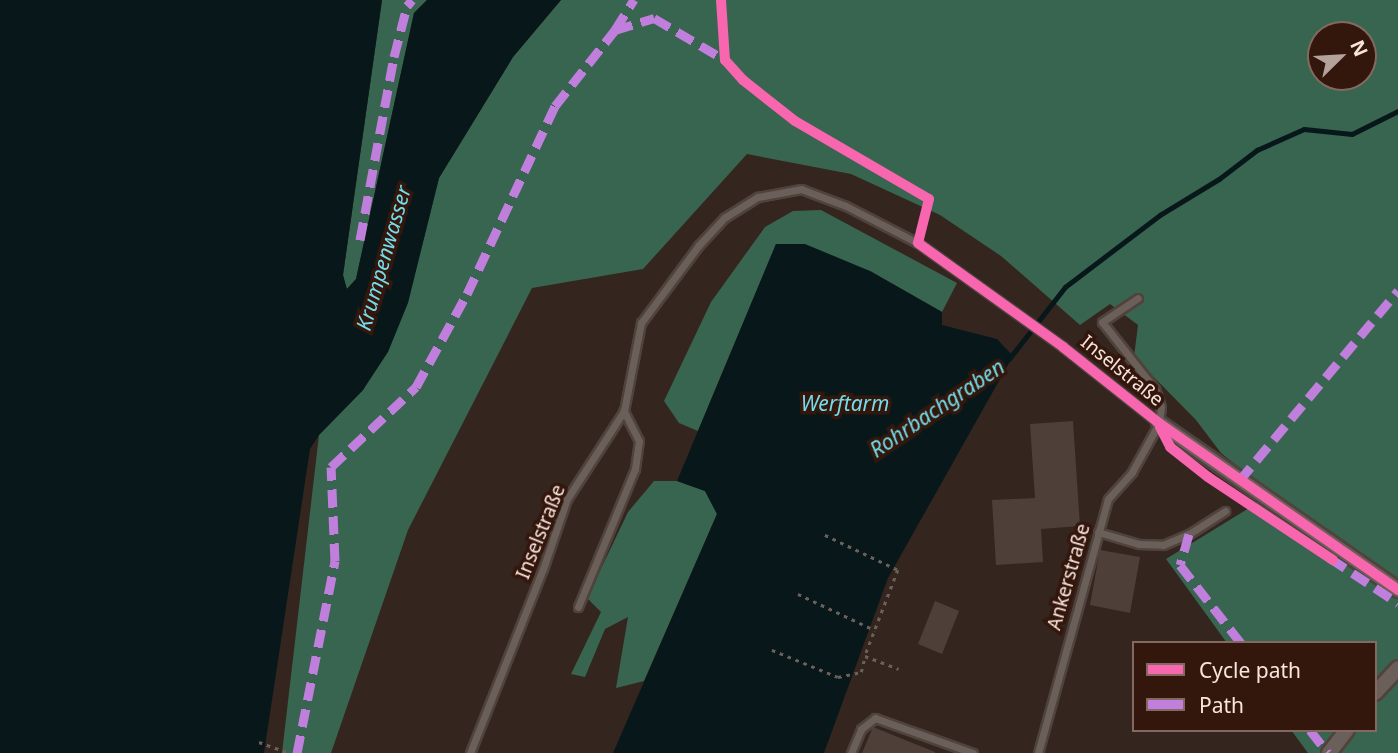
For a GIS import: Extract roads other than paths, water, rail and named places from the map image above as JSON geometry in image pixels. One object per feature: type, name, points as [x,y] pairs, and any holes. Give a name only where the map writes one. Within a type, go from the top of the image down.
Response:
[{"type":"street","points":[[1158,423],[1398,590]]},
{"type":"street","points":[[1377,690],[1398,668]]},
{"type":"street","points":[[1329,753],[1345,732]]},
{"type":"lane","name":"Inselstraße","points":[[470,753],[543,569],[567,499],[624,411],[641,323],[724,218],[758,197],[802,189],[846,206],[918,243],[1063,346],[1158,423]]},
{"type":"lane","points":[[1138,298],[1101,322],[1155,389],[1161,407],[1158,423]]},
{"type":"lane","points":[[578,607],[635,469],[639,440],[624,411]]},
{"type":"lane","name":"Ankerstraße","points":[[1038,753],[1108,499],[1132,472],[1158,423]]},
{"type":"lane","points":[[1098,531],[1139,544],[1163,545],[1189,534],[1225,511]]},
{"type":"lane","points":[[851,753],[861,729],[875,718],[973,753]]},
{"type":"water","name":"Krumpenwasser","points":[[0,0],[382,0],[343,275],[347,289],[356,279],[414,13],[427,0],[561,0],[513,57],[439,178],[408,303],[388,352],[363,390],[319,435],[310,449],[264,753],[0,753]]},
{"type":"water","name":"Werftarm","points":[[776,244],[805,244],[870,271],[942,312],[942,325],[997,339],[1013,356],[888,578],[824,753],[613,753],[717,514],[705,491],[677,481]]},
{"type":"waterway","name":"Rohrbachgraben","points":[[1009,359],[1065,287],[1160,215],[1219,179],[1257,150],[1304,129],[1352,134],[1398,111]]}]
